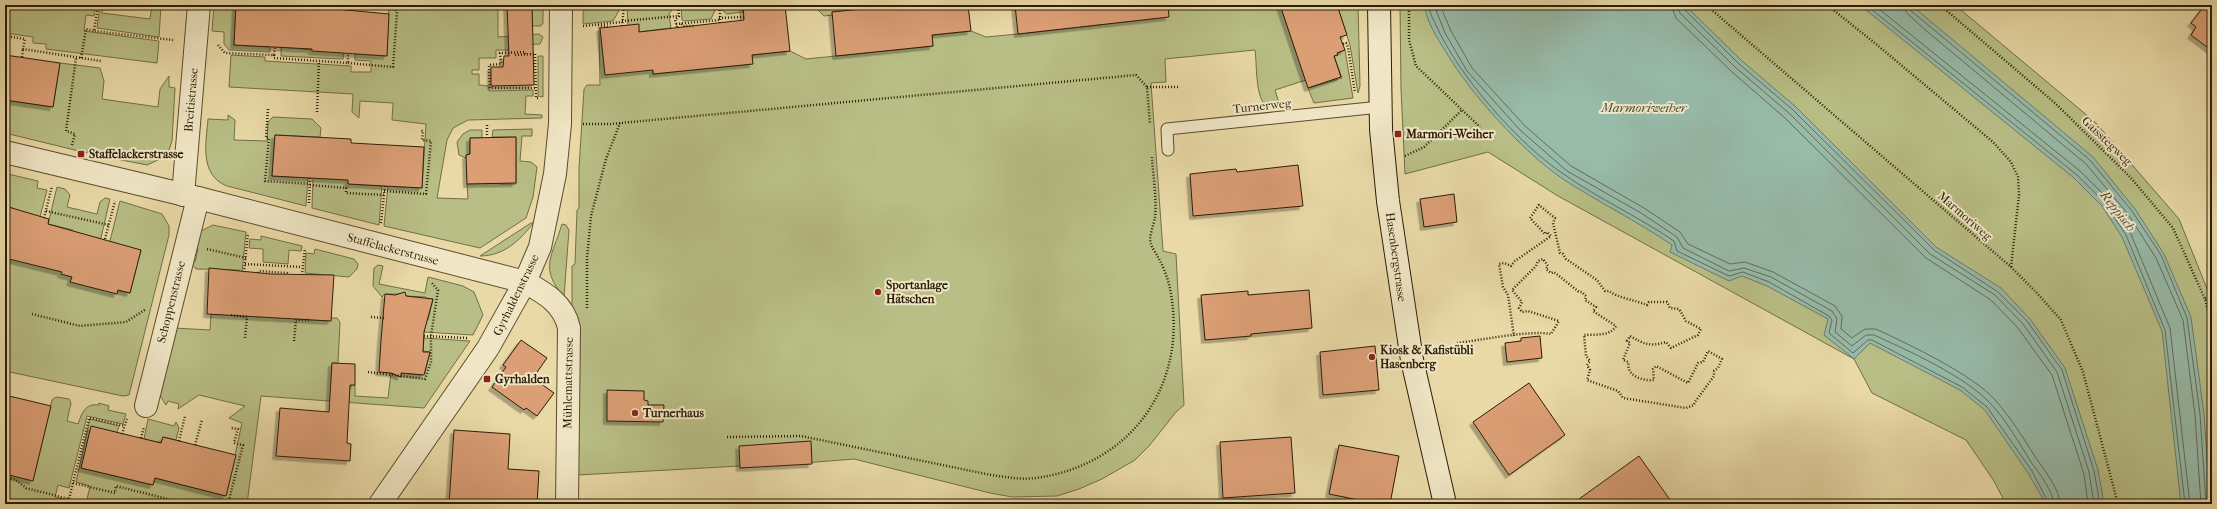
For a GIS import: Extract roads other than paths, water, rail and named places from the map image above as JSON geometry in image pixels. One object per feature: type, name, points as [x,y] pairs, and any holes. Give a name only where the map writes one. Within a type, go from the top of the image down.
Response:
[{"type":"street","name":"Breitistrasse","points":[[191,197],[196,43],[199,5]]},
{"type":"street","name":"Gyrhaldenstrasse","points":[[380,504],[476,368],[503,325],[525,282],[540,247],[548,212],[560,124],[561,5]]},
{"type":"street","name":"Hasenbergstrasse","points":[[1379,5],[1380,107],[1384,162],[1412,360],[1445,504]]},
{"type":"street","name":"Staffelackerstrasse","points":[[5,152],[191,197],[525,282]]},
{"type":"street","name":"Schoppenstrasse","points":[[146,406],[186,244],[191,197]]},
{"type":"street","name":"Mühlemattstrasse","points":[[525,282],[539,290],[558,306],[567,318],[569,328],[567,504]]},
{"type":"lane","name":"Turnerweg","points":[[1168,150],[1167,129],[1380,107]]},
{"type":"water","name":"Marmoriweiher","points":[[1425,5],[1686,6],[1741,60],[1796,107],[1936,247],[2001,288],[2030,319],[2065,368],[2098,470],[2104,504],[2046,504],[2028,473],[1985,410],[1960,390],[1870,343],[1854,359],[1824,335],[1828,319],[1767,286],[1742,276],[1729,281],[1670,252],[1672,245],[1563,179],[1531,154],[1498,121],[1483,103],[1456,68],[1439,41],[1427,17]]},
{"type":"water","name":"Reppisch","points":[[1860,5],[1911,5],[2093,157],[2135,209],[2164,254],[2191,317],[2204,414],[2210,504],[2181,504],[2162,331],[2122,237],[2102,206],[2074,178]]},
{"type":"place","name":"Marmori-Weiher","points":[[1398,134]]},
{"type":"place","name":"Staffelackerstrasse","points":[[81,154]]},
{"type":"place","name":"Sportanlage Hätschen","points":[[878,292]]},
{"type":"place","name":"Kiosk & Kafistübli Hasenberg","points":[[1372,357]]},
{"type":"place","name":"Gyrhalden","points":[[487,379]]},
{"type":"place","name":"Turnerhaus","points":[[635,413]]}]
